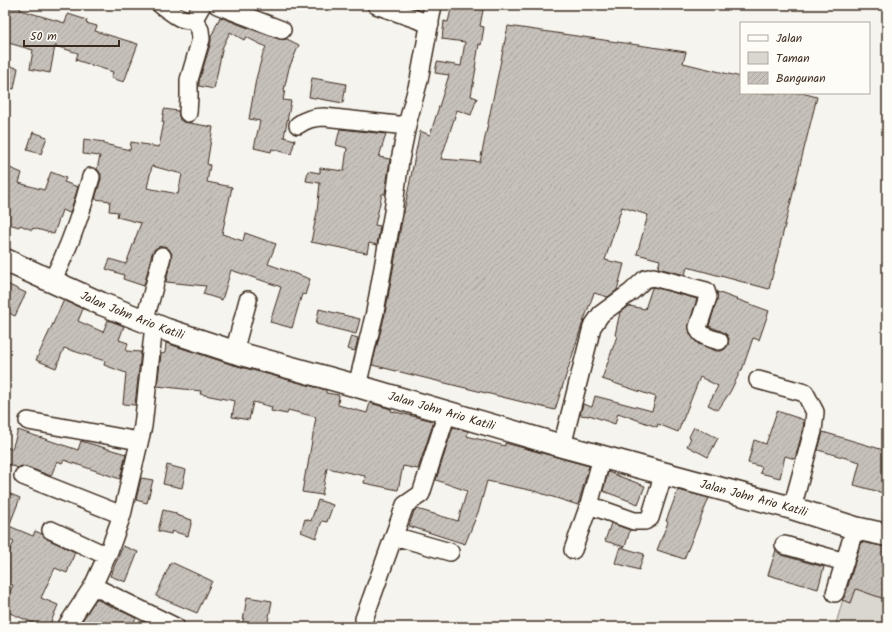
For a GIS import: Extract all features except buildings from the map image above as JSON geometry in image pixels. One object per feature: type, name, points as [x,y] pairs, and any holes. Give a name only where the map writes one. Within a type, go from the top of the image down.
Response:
[{"type":"main road","name":"Jalan John Ario Katili","points":[[5,260],[102,304],[149,323],[234,352],[357,386],[562,446],[792,508],[887,536]]},
{"type":"street","points":[[161,5],[184,20],[198,12],[201,39],[189,80],[188,112]]},
{"type":"street","points":[[216,5],[282,30]]},
{"type":"street","points":[[376,5],[430,24]]},
{"type":"street","points":[[357,386],[375,312],[407,126],[419,80],[433,5]]},
{"type":"street","points":[[298,125],[307,119],[324,117],[407,126]]},
{"type":"street","points":[[52,282],[65,256],[79,219],[91,177]]},
{"type":"street","points":[[66,627],[93,586],[107,556],[122,515],[143,426],[151,298],[162,256]]},
{"type":"street","points":[[562,446],[592,327],[601,314],[632,292],[645,278],[653,277],[706,291],[708,297],[698,327],[699,332],[719,341]]},
{"type":"street","points":[[234,352],[248,300]]},
{"type":"street","points":[[758,380],[805,394],[815,412],[813,431],[792,508]]},
{"type":"street","points":[[364,619],[405,505],[421,494],[447,413]]},
{"type":"street","points":[[28,421],[140,441]]},
{"type":"street","points":[[573,550],[589,505],[602,457]]},
{"type":"street","points":[[589,505],[634,521],[645,521],[650,518],[663,476],[662,473]]},
{"type":"street","points":[[23,476],[122,515]]},
{"type":"street","points":[[834,593],[856,528]]},
{"type":"street","points":[[51,530],[107,556]]},
{"type":"street","points":[[394,536],[450,552]]},
{"type":"street","points":[[784,545],[845,562]]},
{"type":"street","points":[[93,586],[176,627]]},
{"type":"green space","points":[[863,530],[887,537],[887,627],[835,627]]}]
